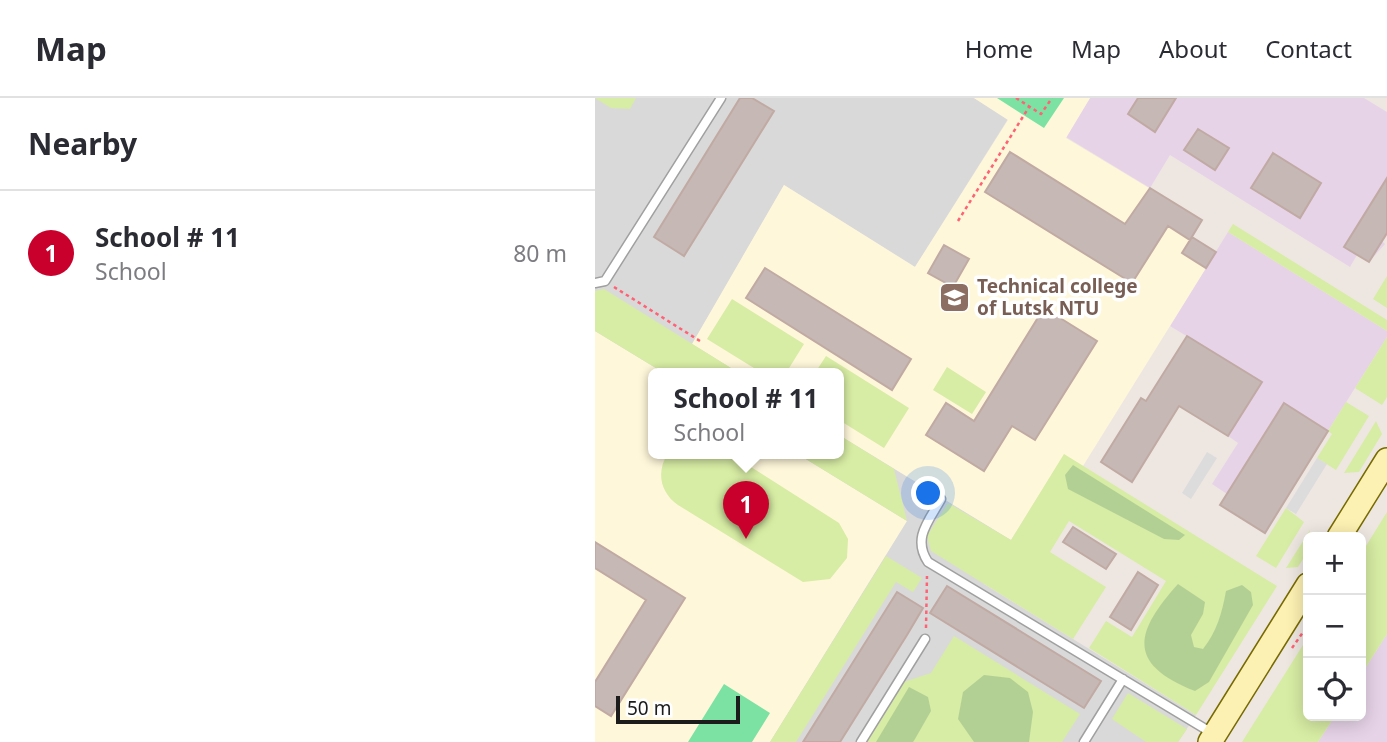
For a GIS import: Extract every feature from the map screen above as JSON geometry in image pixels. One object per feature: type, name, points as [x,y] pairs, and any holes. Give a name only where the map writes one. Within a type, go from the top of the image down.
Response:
[{"type":"street","points":[[1342,532],[1387,460]]},
{"type":"street","points":[[1212,738],[1303,593]]},
{"type":"lane","points":[[595,283],[605,281],[721,98]]},
{"type":"lane","points":[[941,499],[920,537],[920,550],[928,562],[1123,679],[1212,738]]},
{"type":"lane","points":[[861,742],[925,639]]},
{"type":"lane","points":[[1084,742],[1123,679]]},
{"type":"path","points":[[1016,98],[1041,114],[1052,98]]},
{"type":"path","points":[[958,220],[1029,107]]},
{"type":"path","points":[[605,281],[700,341]]},
{"type":"path","points":[[925,639],[928,562]]},
{"type":"shaded area","points":[[595,98],[974,98],[1008,119],[915,267],[784,185],[693,343],[731,368],[648,368],[648,459],[844,459],[844,438],[1011,540],[984,584],[1196,715],[1178,742],[595,742]]},
{"type":"shaded area","name":"Technical college of Lutsk NTU","points":[[974,98],[1090,98],[1066,138],[1202,220],[1192,237],[1216,252],[1083,466],[1064,455],[1011,540],[844,438],[844,368],[731,368],[692,344],[784,185],[915,267],[1008,120]]},
{"type":"shaded area","points":[[1090,98],[1364,98],[1387,112],[1387,233],[1382,241],[1385,244],[1369,262],[1357,255],[1350,267],[1170,155],[1150,188],[1066,137]]},
{"type":"shaded area","points":[[1228,232],[1387,331],[1387,337],[1328,431],[1283,404],[1227,494],[1212,484],[1238,443],[1228,436],[1262,382],[1170,326]]},
{"type":"shaded area","points":[[595,331],[656,368],[648,368],[648,459],[806,459],[907,521],[770,742],[595,742]]},
{"type":"shaded area","points":[[1207,452],[1217,458],[1191,499],[1182,493]]},
{"type":"shaded area","points":[[1317,458],[1327,464],[1296,514],[1286,508]]},
{"type":"shaded area","points":[[1387,634],[1387,742],[1318,742],[1332,721],[1366,721],[1366,667]]},
{"type":"green space","points":[[595,98],[636,98],[630,109],[611,108]]},
{"type":"green space","points":[[997,98],[1064,98],[1044,128]]},
{"type":"green space","points":[[1233,224],[1387,320],[1387,331],[1228,232]]},
{"type":"green space","points":[[1387,276],[1387,308],[1373,299]]},
{"type":"green space","points":[[604,289],[731,368],[656,368],[595,331],[595,291]]},
{"type":"green space","points":[[732,299],[804,344],[789,368],[754,368],[707,339]]},
{"type":"green space","points":[[1387,337],[1387,397],[1382,405],[1355,388]]},
{"type":"green space","points":[[826,356],[909,408],[884,448],[844,423],[844,368],[818,368]]},
{"type":"green space","points":[[947,367],[986,392],[972,414],[933,390]]},
{"type":"green space","points":[[1346,402],[1369,416],[1336,470],[1317,458],[1332,434],[1328,431]]},
{"type":"green space","points":[[1376,421],[1382,434],[1359,472],[1344,473]]},
{"type":"green space","points":[[844,438],[894,469],[907,521],[806,459],[844,459]]},
{"type":"green space","points":[[1064,454],[1277,586],[1196,715],[1089,648],[1106,621],[1132,637],[1166,581],[1069,521],[1050,552],[1106,587],[1073,639],[931,551],[927,536],[948,503],[1011,540]]},
{"type":"green space","points":[[738,459],[839,523],[848,539],[847,558],[830,579],[803,582],[672,500],[662,481],[664,460]]},
{"type":"green space","points":[[1073,465],[1185,535],[1179,540],[1164,539],[1068,489],[1065,475]]},
{"type":"green space","points":[[1286,508],[1304,522],[1276,568],[1256,556]]},
{"type":"green space","points":[[1387,512],[1387,634],[1366,667],[1366,595],[1366,546]]},
{"type":"green space","points":[[1303,541],[1303,559],[1298,567],[1286,568]]},
{"type":"green space","points":[[886,556],[922,578],[913,592],[896,582],[796,742],[770,742]]},
{"type":"green space","points":[[1178,584],[1205,602],[1203,614],[1191,635],[1194,647],[1203,649],[1218,622],[1226,591],[1242,585],[1251,592],[1253,605],[1209,682],[1195,691],[1157,670],[1148,658],[1145,646],[1146,632],[1153,618]]},
{"type":"green space","points":[[954,636],[1080,714],[1062,742],[867,742],[904,682],[931,673]]},
{"type":"green space","points":[[1303,645],[1303,721],[1332,721],[1318,742],[1242,742]]},
{"type":"green space","points":[[984,675],[1010,678],[1028,692],[1033,712],[1029,742],[974,742],[958,719],[963,692]]},
{"type":"green space","points":[[724,684],[770,713],[752,742],[688,742]]},
{"type":"green space","points":[[909,687],[928,697],[931,711],[915,739],[913,742],[876,742]]},
{"type":"green space","points":[[1128,693],[1187,729],[1178,742],[1146,742],[1112,719]]},
{"type":"building","points":[[740,98],[752,98],[774,111],[684,256],[654,237]]},
{"type":"building","points":[[1138,98],[1176,98],[1155,132],[1128,114]]},
{"type":"building","points":[[1198,129],[1229,148],[1215,170],[1184,150]]},
{"type":"building","points":[[1010,152],[1125,224],[1150,188],[1202,220],[1190,240],[1168,226],[1132,283],[985,192]]},
{"type":"building","points":[[1273,153],[1321,183],[1300,218],[1251,188]]},
{"type":"building","points":[[1387,178],[1387,233],[1369,262],[1344,247]]},
{"type":"building","points":[[1192,237],[1216,252],[1206,268],[1182,253]]},
{"type":"building","points":[[944,245],[969,259],[953,287],[928,273]]},
{"type":"building","points":[[765,268],[911,359],[892,390],[746,298]]},
{"type":"building","points":[[1044,308],[1097,341],[1035,440],[1012,426],[984,471],[926,435],[946,403],[974,421]]},
{"type":"building","points":[[1187,336],[1262,382],[1228,436],[1179,406],[1132,482],[1101,462],[1141,398],[1146,401]]},
{"type":"building","points":[[1284,403],[1328,431],[1265,533],[1220,505]]},
{"type":"building","points":[[1073,527],[1116,554],[1106,569],[1063,542]]},
{"type":"building","points":[[595,542],[685,598],[611,716],[595,706],[595,682],[646,600],[595,568]]},
{"type":"building","points":[[1138,572],[1158,585],[1131,630],[1110,617]]},
{"type":"building","points":[[947,586],[1101,681],[1084,708],[930,613]]},
{"type":"building","points":[[897,592],[923,608],[840,742],[803,742]]},
{"type":"place","name":"Technical college of Lutsk NTU","points":[[954,297]]},
{"type":"place","name":"School # 11","points":[[746,539]]}]
